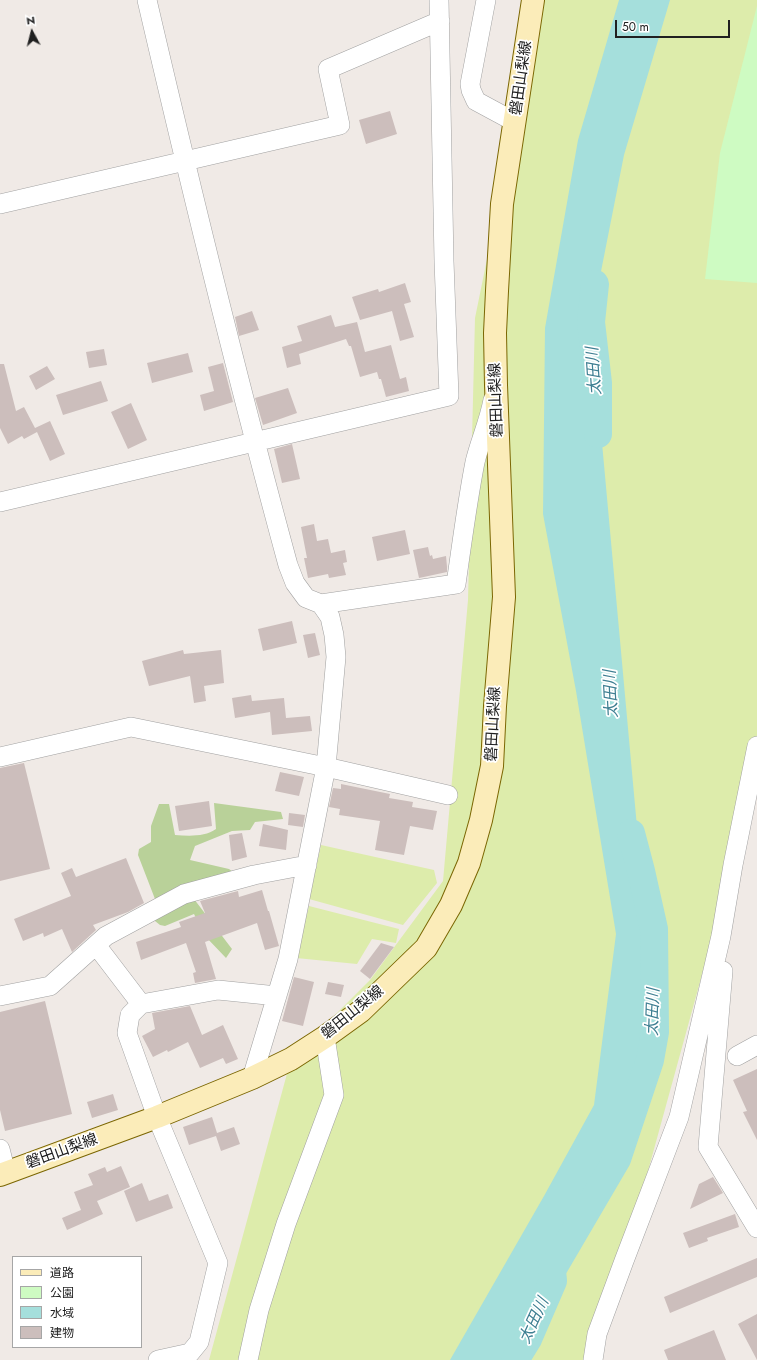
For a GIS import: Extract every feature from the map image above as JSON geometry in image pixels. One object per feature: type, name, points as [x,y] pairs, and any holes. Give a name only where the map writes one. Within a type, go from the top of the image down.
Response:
[{"type":"main road","name":"磐田山梨線","points":[[3,1174],[157,1117],[252,1078],[291,1059],[361,1011],[426,948],[451,905],[468,863],[481,820],[492,766],[495,706],[504,597],[495,333],[502,204],[533,0]]},
{"type":"street","points":[[147,0],[184,161],[254,442],[288,565],[295,583],[306,598],[321,604],[456,584],[466,514],[476,460],[490,415],[496,385]]},
{"type":"street","points":[[0,502],[449,396],[444,261],[440,0]]},
{"type":"street","points":[[486,0],[470,84],[471,90],[476,101],[515,122]]},
{"type":"street","points":[[0,204],[340,126],[328,69],[440,21]]},
{"type":"street","points":[[252,1078],[288,959],[326,768],[336,657],[334,635],[330,617],[321,604]]},
{"type":"street","points":[[0,757],[131,727],[326,768],[448,796]]},
{"type":"street","points":[[593,1360],[598,1334],[678,1117],[722,936],[733,866],[757,746]]},
{"type":"street","points":[[0,996],[50,986],[106,936],[184,894],[254,875],[307,865]]},
{"type":"street","points":[[722,936],[724,954],[708,1147],[757,1228]]},
{"type":"street","points":[[96,945],[141,1004]]},
{"type":"street","points":[[158,1360],[190,1353],[199,1342],[218,1263],[157,1117],[127,1033],[130,1015],[141,1004],[218,990],[278,996]]},
{"type":"street","points":[[248,1360],[259,1310],[286,1224],[334,1095],[325,1037]]},
{"type":"street","points":[[737,1056],[757,1045]]},
{"type":"street","points":[[0,1150],[3,1174]]},
{"type":"green space","points":[[543,0],[757,0],[757,743],[736,851],[596,1360],[209,1360],[291,1059],[370,980],[443,881],[468,600],[475,318],[515,122]]},
{"type":"green space","points":[[757,6],[757,283],[705,279],[720,153]]},
{"type":"green space","points":[[214,803],[281,812],[283,819],[255,822],[250,830],[232,831],[195,846],[190,860],[229,869],[247,882],[194,899],[232,949],[226,958],[205,936],[194,914],[165,926],[160,925],[155,921],[155,899],[138,855],[139,849],[151,842],[151,826],[159,804],[169,804],[175,835],[191,836],[202,835],[216,829]]},
{"type":"green space","points":[[321,845],[434,870],[437,883],[403,925],[309,899]]},
{"type":"green space","points":[[309,906],[399,929],[396,943],[372,939],[357,964],[296,958]]},
{"type":"water","points":[[619,0],[670,0],[624,155],[591,322],[641,871],[655,978],[650,1060],[617,1159],[552,1270],[553,1281],[528,1339],[515,1360],[450,1360],[544,1196],[594,1105],[616,934],[576,691],[543,514],[545,328],[578,140]]},
{"type":"building","points":[[390,111],[397,134],[366,144],[359,120]]},
{"type":"building","points":[[405,283],[411,302],[404,304],[414,337],[400,341],[392,311],[360,320],[352,297],[378,289],[379,292]]},
{"type":"building","points":[[252,311],[259,330],[239,336],[235,317]]},
{"type":"building","points":[[331,315],[335,327],[357,322],[365,352],[391,345],[400,379],[406,377],[409,391],[386,397],[381,379],[379,379],[377,372],[360,377],[351,346],[349,346],[346,339],[299,354],[301,364],[287,368],[282,347],[302,341],[297,326]]},
{"type":"building","points":[[104,349],[107,365],[89,368],[86,352]]},
{"type":"building","points":[[188,353],[193,372],[152,383],[147,363]]},
{"type":"building","points":[[223,363],[233,402],[204,411],[200,395],[214,391],[208,367]]},
{"type":"building","points":[[0,364],[4,364],[16,411],[24,407],[35,428],[50,421],[65,454],[50,461],[37,432],[24,439],[22,436],[8,444],[0,428]]},
{"type":"building","points":[[47,366],[55,379],[36,390],[29,376]]},
{"type":"building","points":[[101,381],[108,401],[63,415],[56,395]]},
{"type":"building","points":[[288,388],[297,413],[263,425],[255,398]]},
{"type":"building","points":[[131,403],[147,440],[128,449],[111,412]]},
{"type":"building","points":[[292,444],[300,479],[282,483],[274,449]]},
{"type":"building","points":[[314,524],[317,541],[328,539],[331,553],[345,550],[347,562],[343,563],[346,575],[329,578],[328,574],[308,578],[304,558],[307,558],[301,527]]},
{"type":"building","points":[[405,530],[410,554],[377,561],[372,537]]},
{"type":"building","points":[[428,547],[430,556],[432,555],[433,559],[446,556],[447,572],[419,578],[413,550]]},
{"type":"building","points":[[292,621],[297,643],[263,651],[258,629]]},
{"type":"building","points":[[315,633],[320,655],[308,658],[303,635]]},
{"type":"building","points":[[183,650],[184,654],[221,650],[224,683],[204,686],[206,701],[194,703],[190,676],[149,686],[142,661]]},
{"type":"building","points":[[251,695],[252,701],[284,698],[286,718],[310,716],[312,731],[272,735],[270,712],[235,718],[232,698]]},
{"type":"building","points":[[24,763],[50,869],[0,881],[0,768]]},
{"type":"building","points":[[280,772],[304,777],[299,796],[275,791]]},
{"type":"building","points":[[341,784],[390,794],[389,798],[413,802],[412,807],[437,811],[433,830],[410,826],[404,855],[375,850],[380,821],[339,815],[340,809],[329,807],[333,788],[341,789]]},
{"type":"building","points":[[209,801],[212,826],[179,831],[175,806]]},
{"type":"building","points":[[289,813],[305,815],[303,827],[288,825]]},
{"type":"building","points":[[263,824],[288,830],[286,850],[259,846]]},
{"type":"building","points":[[242,833],[247,857],[232,861],[229,835]]},
{"type":"building","points":[[126,858],[144,903],[128,912],[93,925],[96,930],[72,952],[62,929],[44,937],[43,933],[23,941],[14,919],[71,896],[61,873],[72,868],[76,877]]},
{"type":"building","points":[[262,890],[279,946],[265,950],[257,923],[205,942],[216,979],[195,983],[193,973],[196,972],[186,943],[141,960],[136,942],[181,927],[179,922],[205,913],[200,901],[238,891],[239,897]]},
{"type":"building","points":[[381,943],[394,947],[370,979],[360,971]]},
{"type":"building","points":[[294,977],[314,982],[303,1026],[282,1021]]},
{"type":"building","points":[[328,982],[344,985],[341,997],[325,994]]},
{"type":"building","points":[[45,1001],[72,1114],[5,1131],[0,1110],[0,1012]]},
{"type":"building","points":[[190,1006],[202,1035],[223,1025],[238,1059],[226,1064],[223,1058],[200,1068],[188,1042],[168,1052],[167,1050],[153,1057],[142,1036],[155,1029],[152,1013]]},
{"type":"building","points":[[757,1069],[757,1140],[743,1112],[747,1111],[733,1080]]},
{"type":"building","points":[[113,1094],[118,1110],[92,1118],[87,1102]]},
{"type":"building","points":[[212,1117],[217,1133],[234,1127],[240,1144],[221,1151],[216,1136],[189,1145],[183,1127]]},
{"type":"building","points":[[121,1166],[130,1187],[97,1201],[103,1214],[67,1230],[62,1218],[81,1210],[74,1192],[93,1185],[88,1174],[105,1167],[107,1172]]},
{"type":"building","points":[[713,1177],[723,1193],[690,1209],[699,1184]]},
{"type":"building","points":[[142,1183],[149,1201],[168,1194],[173,1208],[136,1222],[124,1191]]},
{"type":"building","points":[[735,1214],[739,1227],[707,1238],[708,1241],[689,1248],[683,1233]]},
{"type":"building","points":[[757,1258],[757,1277],[670,1313],[664,1297]]},
{"type":"building","points":[[757,1314],[757,1360],[738,1324]]},
{"type":"building","points":[[714,1330],[726,1360],[668,1360],[664,1350]]},
{"type":"waterway","name":"太田川","points":[[595,284],[591,322],[598,383],[598,434]]},
{"type":"waterway","name":"太田川","points":[[515,1360],[528,1339],[553,1281],[552,1270],[617,1159],[650,1060],[655,1032],[654,929],[631,833]]}]
